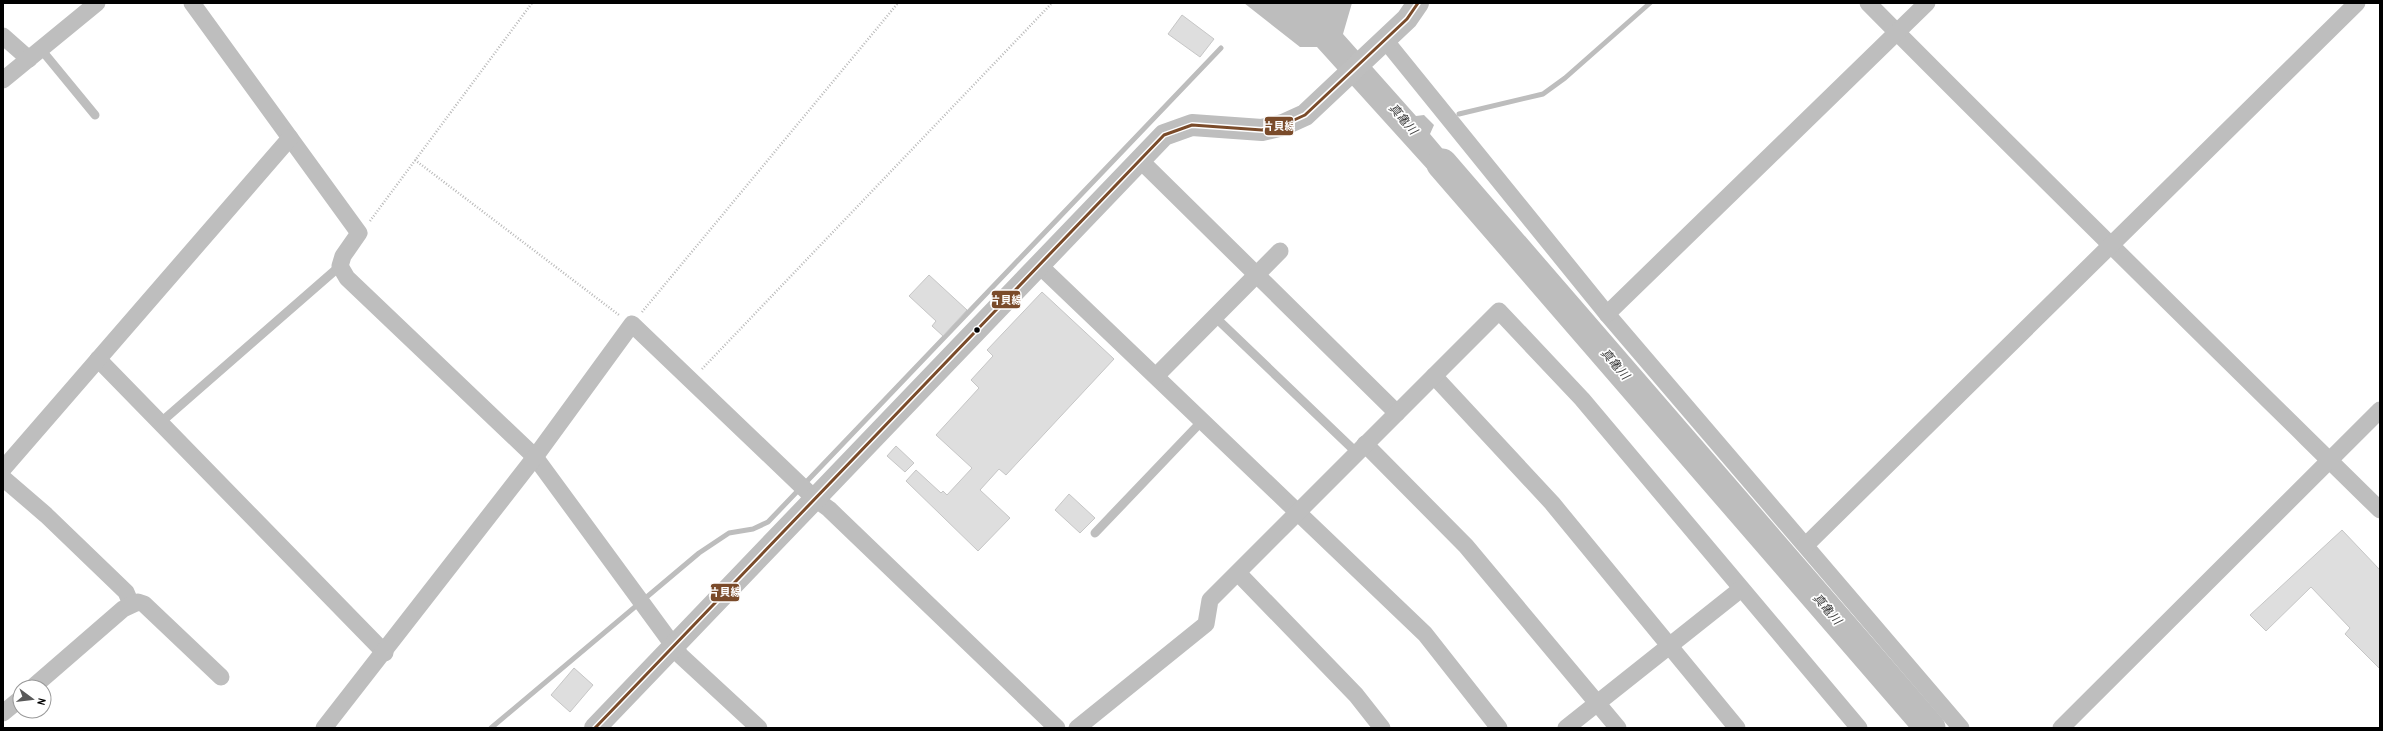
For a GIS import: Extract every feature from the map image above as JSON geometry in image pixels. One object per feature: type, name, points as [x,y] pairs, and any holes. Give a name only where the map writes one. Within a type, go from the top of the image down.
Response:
[{"type":"main road","points":[[595,728],[672,645],[806,490],[1040,266],[1164,135],[1179,128],[1192,125],[1262,130],[1283,125],[1305,115],[1407,19],[1418,3]]},
{"type":"street","points":[[192,3],[359,233],[343,256],[340,266],[347,278],[535,457],[681,656],[759,728]]},
{"type":"street","points":[[1868,3],[2109,244],[2380,510]]},
{"type":"street","points":[[1607,314],[1927,3]]},
{"type":"street","points":[[1806,545],[2109,244],[2356,3]]},
{"type":"street","points":[[3,80],[93,4]]},
{"type":"street","points":[[3,36],[29,59]]},
{"type":"street","points":[[1385,40],[1607,314],[1961,728]]},
{"type":"street","points":[[3,469],[290,138]]},
{"type":"street","points":[[1140,160],[1397,412]]},
{"type":"street","points":[[1156,376],[1280,251]]},
{"type":"street","points":[[1040,266],[1426,634],[1499,728]]},
{"type":"street","points":[[1077,728],[1206,624],[1210,600],[1499,311],[1582,399],[1859,728]]},
{"type":"street","points":[[324,728],[385,653],[535,457],[632,324],[692,379],[806,490],[829,509],[1057,728]]},
{"type":"street","points":[[98,359],[385,653]]},
{"type":"street","points":[[1434,376],[1552,503],[1737,728]]},
{"type":"street","points":[[2061,728],[2380,410]]},
{"type":"street","points":[[1361,449],[1466,546],[1618,728]]},
{"type":"street","points":[[3,478],[46,515],[126,592],[131,604]]},
{"type":"street","points":[[1238,573],[1356,694],[1382,728]]},
{"type":"street","points":[[1566,728],[1741,589]]},
{"type":"street","points":[[42,679],[123,609],[138,602],[144,604],[221,677]]},
{"type":"street","points":[[3,714],[12,706]]},
{"type":"lane","points":[[46,45],[44,53],[95,115]]},
{"type":"lane","points":[[160,423],[340,266]]},
{"type":"lane","points":[[1215,317],[1361,449]]},
{"type":"lane","points":[[1095,533],[1202,420]]},
{"type":"path","points":[[359,233],[532,3]]},
{"type":"path","points":[[415,160],[632,324],[898,3]]},
{"type":"path","points":[[692,379],[1052,3]]},
{"type":"water","points":[[1244,3],[1352,3],[1343,34],[1416,116],[1424,115],[1434,125],[1430,134],[1478,191],[1459,204],[1317,47],[1300,47]]},
{"type":"building","points":[[1182,15],[1214,39],[1200,57],[1168,34]]},
{"type":"building","points":[[929,275],[967,310],[943,336],[932,326],[936,321],[909,296]]},
{"type":"building","points":[[1042,292],[1114,359],[1006,475],[999,469],[980,490],[1010,518],[978,551],[906,481],[916,470],[941,493],[943,491],[947,495],[972,468],[936,435],[979,388],[971,380],[993,356],[987,350]]},
{"type":"building","points":[[896,446],[914,463],[905,472],[887,456]]},
{"type":"building","points":[[1069,494],[1095,518],[1080,533],[1055,510]]},
{"type":"building","points":[[2342,530],[2380,570],[2380,669],[2345,634],[2350,628],[2311,587],[2266,631],[2250,615]]},
{"type":"building","points":[[574,668],[593,685],[570,712],[551,695]]},
{"type":"waterway","points":[[1459,114],[1543,94],[1565,78],[1650,3]]},
{"type":"waterway","points":[[491,728],[699,553],[729,533],[753,529],[768,522],[1221,48]]},
{"type":"waterway","name":"真亀川","points":[[1442,164],[1930,728]]},
{"type":"transit line","name":"片貝線","points":[[595,728],[1164,135],[1192,125],[1262,130],[1283,125],[1305,115],[1407,19],[1418,3]]}]
